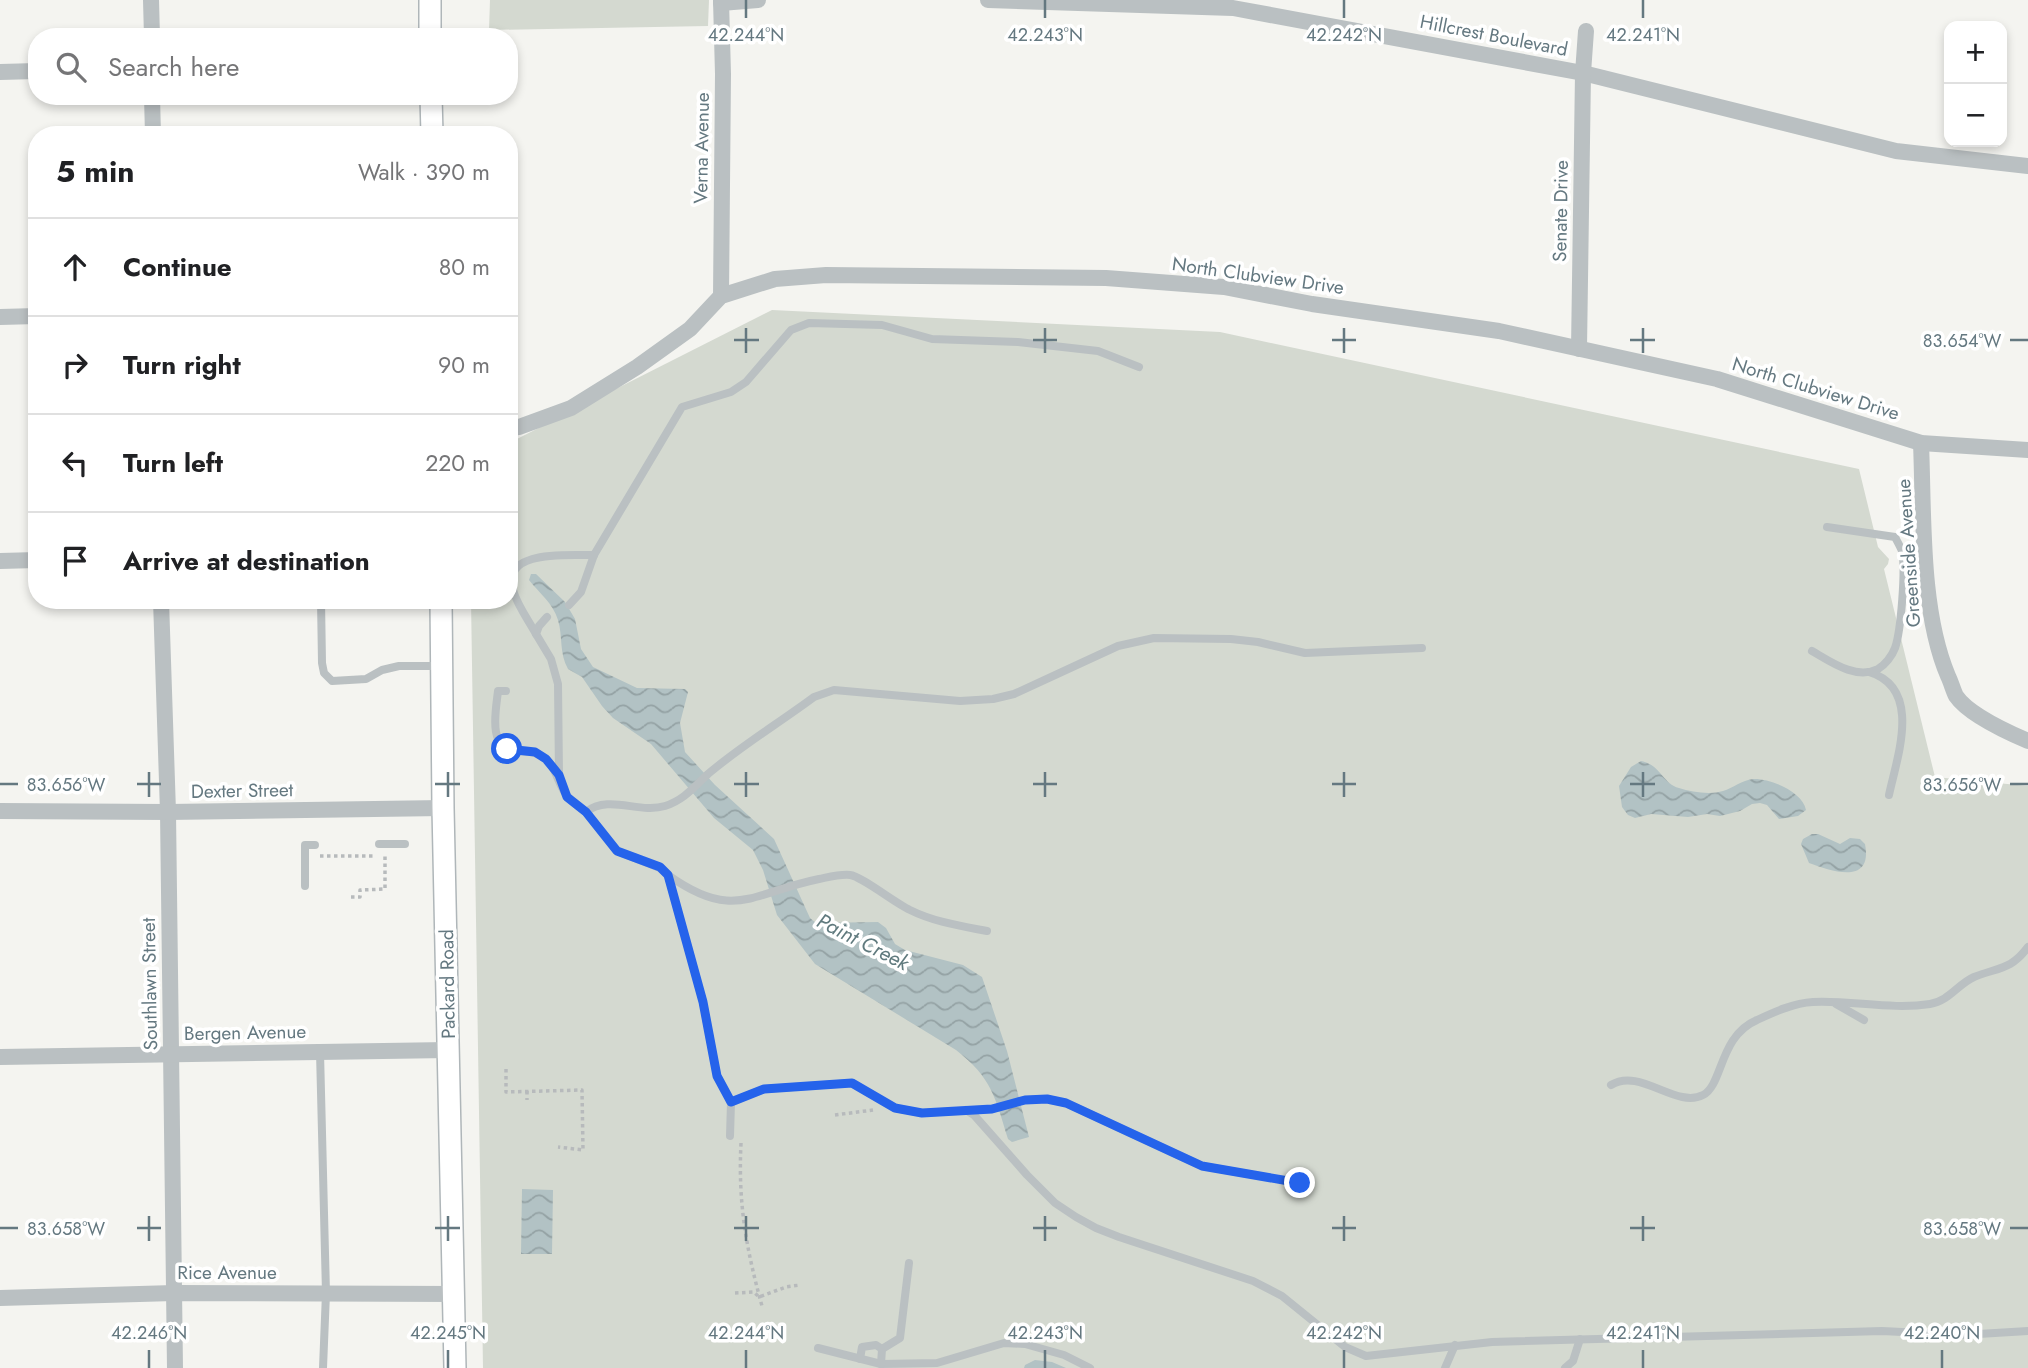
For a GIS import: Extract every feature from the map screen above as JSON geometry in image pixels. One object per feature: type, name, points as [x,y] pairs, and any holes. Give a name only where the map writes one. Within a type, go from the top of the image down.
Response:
[{"type":"main road","points":[[430,0],[430,28]]},
{"type":"main road","points":[[431,105],[432,126]]},
{"type":"main road","name":"Packard Road","points":[[441,609],[455,1368]]},
{"type":"street","points":[[151,0],[152,28]]},
{"type":"street","points":[[721,2],[758,0]]},
{"type":"street","name":"Hillcrest Boulevard","points":[[988,0],[1233,8],[1583,74],[1896,151],[2028,166]]},
{"type":"street","name":"Verna Avenue","points":[[721,2],[721,296]]},
{"type":"street","name":"Senate Drive","points":[[1579,349],[1586,31]]},
{"type":"street","points":[[0,72],[28,71]]},
{"type":"street","points":[[152,105],[153,126]]},
{"type":"street","name":"North Clubview Drive","points":[[518,427],[571,408],[604,388],[690,329],[721,296],[775,279],[826,275],[1106,278],[1224,287],[1312,304],[1499,331],[1717,379],[1921,443],[2028,450]]},
{"type":"street","points":[[0,317],[28,316]]},
{"type":"street","name":"Greenside Avenue","points":[[1921,443],[1927,576],[1933,626],[1941,660],[1957,697],[1993,726],[2028,741]]},
{"type":"street","points":[[0,561],[28,561]]},
{"type":"street","name":"Southlawn Street","points":[[161,609],[168,812],[175,1368]]},
{"type":"street","name":"Dexter Street","points":[[0,811],[168,812],[443,808]]},
{"type":"street","name":"Bergen Avenue","points":[[0,1057],[448,1050]]},
{"type":"street","name":"Rice Avenue","points":[[0,1298],[174,1293],[454,1294]]},
{"type":"lane","points":[[569,605],[582,592],[594,555],[682,407],[731,391],[746,382],[791,330],[809,323],[882,325],[932,339],[1018,342],[1098,351],[1139,367]]},
{"type":"lane","points":[[1827,527],[1895,537],[1902,552],[1900,616],[1895,647],[1889,658],[1878,668],[1867,671]]},
{"type":"lane","points":[[518,566],[524,560],[538,557],[594,555]]},
{"type":"lane","points":[[518,600],[551,659],[558,684],[559,775]]},
{"type":"lane","points":[[321,609],[324,674],[332,681],[366,679],[382,670],[399,666],[442,666]]},
{"type":"lane","points":[[536,634],[547,617]]},
{"type":"lane","points":[[586,812],[594,806],[605,804],[654,809],[669,805],[691,792],[708,774],[814,698],[834,690],[960,701],[993,699],[1014,694],[1118,646],[1154,638],[1231,639],[1258,642],[1304,653],[1422,648]]},
{"type":"lane","points":[[1812,651],[1844,668],[1877,674],[1895,688],[1902,713],[1900,749],[1889,795]]},
{"type":"lane","points":[[506,691],[498,691],[496,737],[500,744],[507,749],[535,752],[546,759],[559,775],[567,797],[586,812],[617,851],[660,867],[691,892],[729,901],[748,900],[844,874],[855,875],[910,910],[930,918],[987,931]]},
{"type":"lane","points":[[379,844],[405,844]]},
{"type":"lane","points":[[305,886],[305,845],[315,845]]},
{"type":"lane","points":[[668,875],[703,1002],[717,1076],[731,1102],[730,1136]]},
{"type":"lane","points":[[1611,1085],[1619,1080],[1637,1082],[1673,1094],[1702,1096],[1710,1087],[1727,1048],[1737,1033],[1752,1021],[1812,1002],[1902,1005],[1941,1001],[1966,981],[2018,961],[2028,947]]},
{"type":"lane","points":[[1833,1003],[1864,1020]]},
{"type":"lane","points":[[320,1052],[326,1293],[323,1368]]},
{"type":"lane","points":[[731,1102],[764,1089],[852,1083],[895,1108],[922,1113],[992,1109],[1025,1100],[1047,1099],[1066,1103],[1202,1166],[1300,1183]]},
{"type":"lane","points":[[966,1110],[974,1115],[1055,1203],[1096,1228],[1252,1281],[1282,1296],[1331,1336],[1356,1353],[1366,1356],[1455,1346],[1580,1339],[1882,1331],[1962,1335],[2028,1331]]},
{"type":"lane","points":[[882,1349],[900,1338],[909,1263]]},
{"type":"lane","points":[[1565,1368],[1573,1361],[1580,1339]]},
{"type":"lane","points":[[818,1348],[881,1364],[937,1363],[1004,1343],[1045,1348],[1090,1368]]},
{"type":"lane","points":[[860,1359],[862,1347],[876,1345],[882,1349]]},
{"type":"lane","points":[[1445,1368],[1455,1346]]},
{"type":"lane","points":[[881,1364],[882,1349]]},
{"type":"path","points":[[314,856],[394,856]]},
{"type":"path","points":[[351,897],[360,897],[360,890],[385,889],[385,856]]},
{"type":"path","points":[[506,1069],[506,1091],[582,1090],[583,1150],[558,1147]]},
{"type":"path","points":[[527,1091],[527,1100]]},
{"type":"path","points":[[835,1115],[895,1108]]},
{"type":"path","points":[[741,1141],[743,1227],[762,1306]]},
{"type":"path","points":[[759,1297],[800,1285]]},
{"type":"path","points":[[735,1293],[754,1292],[759,1297]]},
{"type":"shaded area","points":[[490,0],[709,0],[708,26],[489,28]]},
{"type":"shaded area","points":[[772,310],[1220,332],[1859,469],[1878,547],[1889,559],[1884,569],[1935,777],[2028,786],[2028,1368],[483,1368],[471,609],[518,609],[518,438]]},
{"type":"water","name":"Paint Creek","points":[[531,574],[536,574],[565,602],[575,619],[581,649],[593,667],[637,688],[685,689],[688,692],[680,723],[685,752],[715,785],[774,839],[810,918],[816,923],[878,922],[886,928],[895,944],[905,950],[963,965],[982,977],[1007,1051],[1029,1137],[1012,1142],[1008,1139],[991,1089],[977,1070],[956,1050],[815,964],[777,915],[763,870],[753,850],[714,818],[651,744],[613,718],[582,677],[568,669],[563,657],[556,614],[529,580]]},
{"type":"water","points":[[1641,761],[1653,766],[1674,786],[1695,792],[1727,790],[1753,779],[1768,781],[1785,787],[1799,797],[1806,810],[1798,816],[1779,819],[1767,805],[1760,803],[1720,816],[1651,814],[1635,818],[1628,815],[1622,807],[1619,786],[1631,767]]},
{"type":"water","points":[[1812,834],[1840,844],[1850,838],[1860,839],[1865,844],[1866,857],[1863,866],[1849,872],[1839,872],[1809,863],[1801,844],[1803,839]]},
{"type":"water","points":[[522,1189],[553,1190],[552,1254],[521,1254]]},
{"type":"water","points":[[1035,1360],[1052,1362],[1066,1368],[1024,1368]]},
{"type":"route","points":[[507,749],[535,752],[546,759],[559,775],[560,784],[567,797],[586,812],[617,851],[660,867],[668,875],[703,1002],[717,1076],[731,1102],[764,1089],[852,1083],[895,1108],[922,1113],[992,1109],[1025,1100],[1047,1099],[1066,1103],[1202,1166],[1300,1183]]}]
